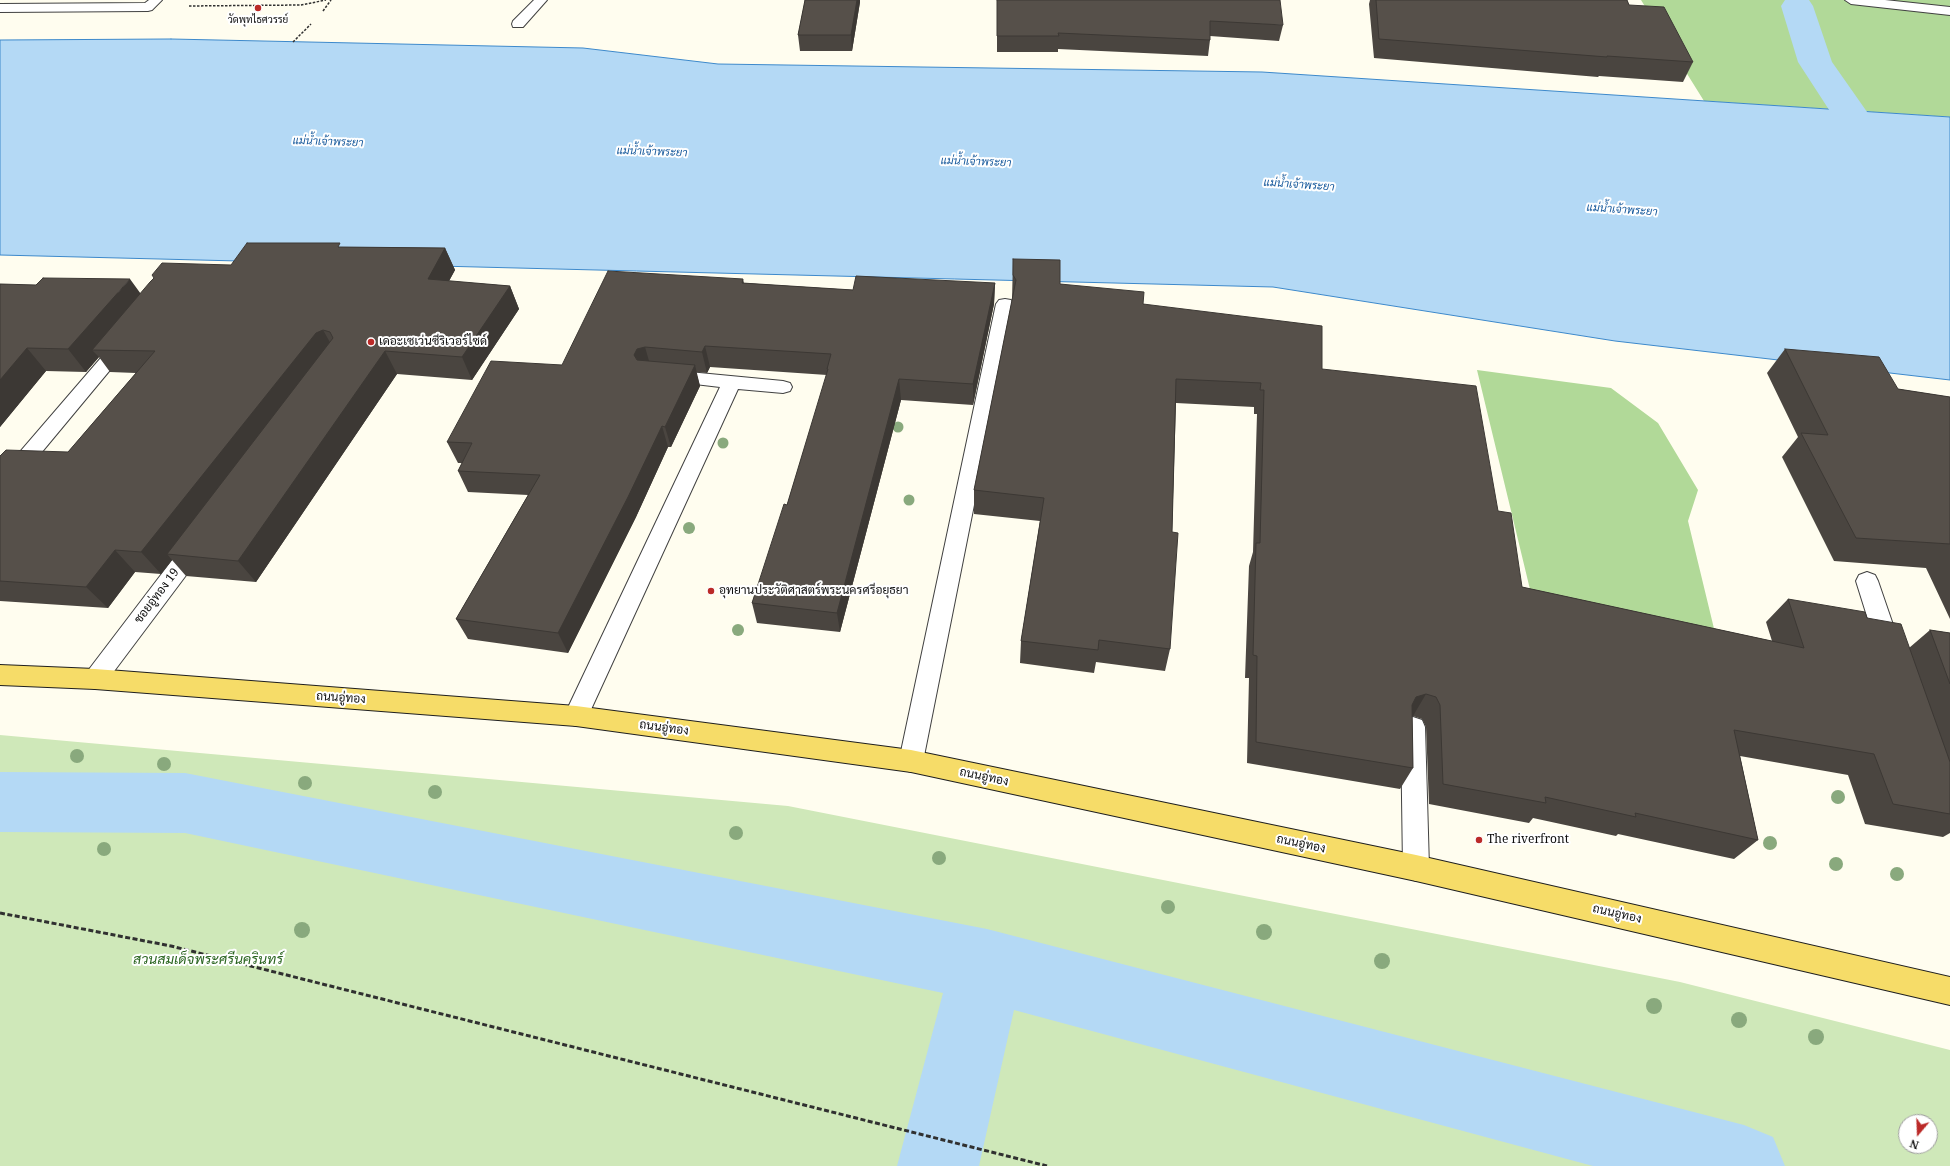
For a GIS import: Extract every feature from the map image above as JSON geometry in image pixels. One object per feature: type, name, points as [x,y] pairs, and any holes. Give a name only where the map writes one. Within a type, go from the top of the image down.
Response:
[{"type":"main road","name":"ถนนอู่ทอง","points":[[0,674],[95,679],[576,716],[911,762],[1416,868],[1950,991]]},
{"type":"street","points":[[518,24],[540,0]]},
{"type":"street","points":[[1852,0],[1950,11]]},
{"type":"street","points":[[0,8],[152,4]]},
{"type":"street","points":[[911,762],[1005,304]]},
{"type":"street","points":[[0,489],[134,331]]},
{"type":"street","points":[[651,375],[731,383],[783,386]]},
{"type":"street","points":[[576,716],[731,383]]},
{"type":"street","name":"ซอยอู่ทอง 19","points":[[95,679],[210,526]]},
{"type":"street","points":[[1867,581],[1897,669]]},
{"type":"street","points":[[1413,727],[1416,868]]},
{"type":"path","points":[[152,4],[301,5],[326,0]]},
{"type":"path","points":[[323,11],[331,0]]},
{"type":"path","points":[[293,42],[311,24]]},
{"type":"path","points":[[0,913],[171,946],[1047,1166]]},
{"type":"green space","points":[[1641,0],[1950,0],[1950,117],[1704,101]]},
{"type":"green space","points":[[1477,370],[1611,388],[1658,423],[1698,490],[1688,521],[1717,641],[1535,610]]},
{"type":"green space","name":"สวนสมเด็จพระศรีนครินทร์","points":[[0,735],[788,806],[1680,982],[1950,1050],[1950,1166],[0,1166]]},
{"type":"water","name":"แม่น้ำเจ้าพระยา","points":[[171,39],[583,48],[718,64],[1262,72],[1950,117],[1950,380],[1615,341],[1273,287],[0,255],[0,40]]},
{"type":"building","points":[[805,0],[857,0],[851,35],[798,35]]},
{"type":"building","points":[[997,0],[1280,0],[1283,25],[1210,21],[1210,40],[1058,33],[1059,36],[997,36]]},
{"type":"building","points":[[1376,0],[1627,0],[1629,5],[1664,7],[1693,62],[1607,57],[1379,39]]},
{"type":"building","points":[[247,243],[340,243],[338,247],[445,248],[428,279],[510,286],[462,357],[385,351],[238,561],[167,554],[333,338],[330,332],[323,330],[316,333],[141,552],[115,550],[86,587],[0,581],[0,456],[6,450],[68,452],[155,351],[92,350],[154,278],[152,275],[162,263],[231,265]]},
{"type":"building","points":[[1013,259],[1060,260],[1060,284],[1144,292],[1143,304],[1322,326],[1322,369],[1476,386],[1498,511],[1511,513],[1522,587],[1804,648],[1788,599],[1865,612],[1867,618],[1901,624],[1950,762],[1950,814],[1893,804],[1874,754],[1734,730],[1758,840],[1635,813],[1636,817],[1545,797],[1546,803],[1443,784],[1440,705],[1436,697],[1426,694],[1416,697],[1412,705],[1413,768],[1256,742],[1257,656],[1253,655],[1256,543],[1260,543],[1264,390],[1260,390],[1261,383],[1176,379],[1172,532],[1178,533],[1170,649],[1099,640],[1098,650],[1021,641],[1044,498],[974,490],[1016,280],[1013,275]]},
{"type":"building","points":[[608,271],[743,279],[742,283],[853,290],[856,276],[995,283],[973,384],[899,379],[837,613],[752,603],[784,504],[787,505],[828,369],[831,354],[705,346],[702,352],[645,347],[637,349],[634,355],[637,360],[695,365],[665,427],[662,426],[628,497],[558,633],[456,619],[540,475],[458,471],[472,443],[447,442],[491,361],[562,365]]},
{"type":"building","points":[[43,278],[130,279],[68,349],[27,348],[0,380],[0,284],[36,285]]},
{"type":"building","points":[[1785,349],[1879,357],[1898,389],[1950,397],[1950,544],[1856,538],[1801,433],[1828,435]]},
{"type":"building","points":[[1930,630],[1950,633],[1950,684]]},
{"type":"waterway","points":[[1797,6],[1815,62],[1892,176]]},
{"type":"waterway","points":[[0,802],[185,803],[987,966]]},
{"type":"waterway","points":[[938,1166],[987,966]]},
{"type":"waterway","points":[[987,966],[1744,1166]]},
{"type":"place","name":"วัดพุทไธศวรรย์","points":[[258,8]]},
{"type":"place","name":"เดอะเซเว่นซีริเวอร์ไซด์","points":[[371,342]]},
{"type":"place","name":"อุทยานประวัติศาสตร์พระนครศรีอยุธยา","points":[[711,591]]},
{"type":"place","name":"The riverfront","points":[[1479,840]]}]
